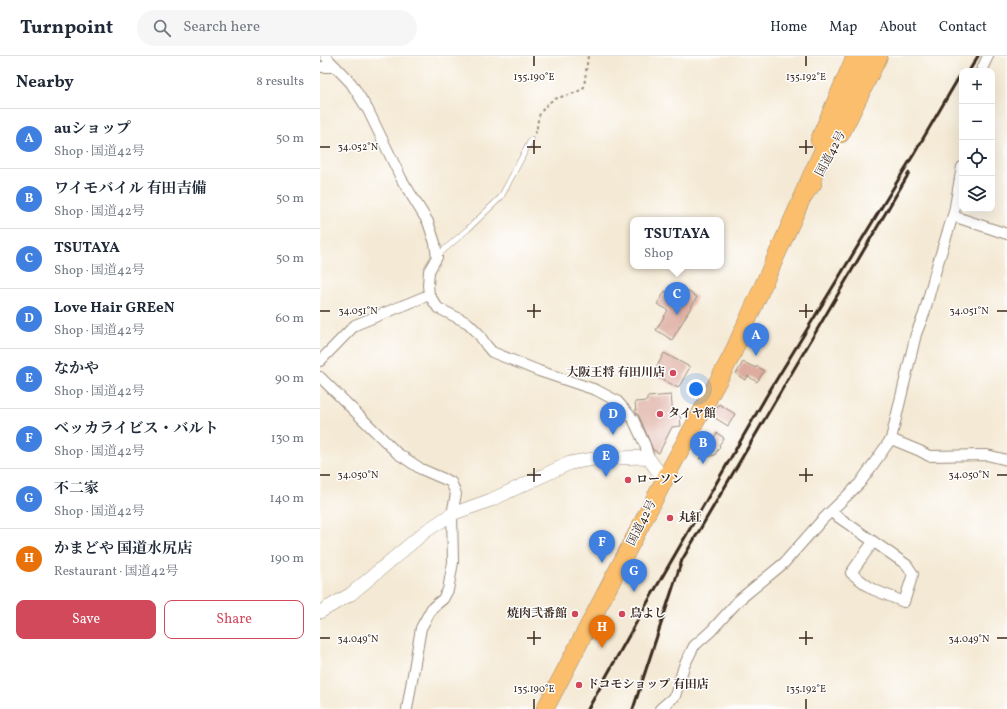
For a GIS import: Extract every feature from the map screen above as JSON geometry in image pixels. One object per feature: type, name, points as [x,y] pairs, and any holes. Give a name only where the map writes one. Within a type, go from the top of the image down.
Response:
[{"type":"highway","name":"国道42号","points":[[770,271],[803,179],[855,56]]},
{"type":"highway","points":[[804,194],[867,56]]},
{"type":"highway","name":"国道42号","points":[[545,709],[667,474],[731,357],[804,194],[822,176],[879,56]]},
{"type":"street","points":[[325,56],[351,83],[368,110],[402,180],[428,222],[437,256],[430,271],[428,285],[429,295],[438,308],[468,323],[478,333],[492,352],[539,371],[596,390],[617,401],[633,420],[645,445],[648,459],[657,470],[667,474]]},
{"type":"street","points":[[982,68],[988,56]]},
{"type":"street","points":[[320,67],[336,67]]},
{"type":"street","points":[[660,709],[675,696],[684,666],[694,646],[711,631],[740,600],[784,563],[860,482],[890,439],[916,334],[924,314],[953,216],[960,176]]},
{"type":"street","points":[[953,216],[1007,234]]},
{"type":"street","points":[[320,361],[355,325],[429,295]]},
{"type":"street","points":[[320,377],[397,453],[421,469],[451,482],[456,494],[452,514],[453,562],[448,590],[443,600],[432,608],[421,628],[407,709]]},
{"type":"street","points":[[890,439],[929,456],[987,455],[1007,460]]},
{"type":"street","points":[[320,612],[350,594],[426,530],[452,514],[491,500],[570,463],[593,459],[648,459]]},
{"type":"street","points":[[831,512],[907,565],[913,574],[904,602],[872,589],[851,573],[873,542]]},
{"type":"lane","points":[[437,256],[501,197],[531,140]]},
{"type":"path","points":[[531,140],[536,133],[540,114],[551,100],[563,95],[578,92],[584,87],[588,56]]},
{"type":"building","points":[[681,287],[697,297],[672,340],[656,330],[668,310],[657,304],[665,291],[675,297]]},
{"type":"building","points":[[664,353],[690,367],[678,388],[653,374]]},
{"type":"building","points":[[743,362],[756,368],[757,366],[764,371],[757,382],[748,376],[745,380],[736,374]]},
{"type":"building","points":[[671,395],[673,415],[680,415],[681,426],[672,427],[659,453],[653,450],[636,412],[635,402],[647,401],[647,397]]},
{"type":"building","points":[[719,404],[735,414],[728,426],[712,416]]},
{"type":"building","points":[[717,433],[724,438],[715,455],[699,459],[703,453],[700,451],[709,440],[712,441]]},
{"type":"railway","points":[[971,68],[978,56]]},
{"type":"railway","points":[[588,709],[767,395],[914,154],[959,77]]},
{"type":"railway","points":[[633,709],[682,560],[909,173]]},
{"type":"place","name":"TSUTAYA","points":[[677,315]]},
{"type":"place","name":"auショップ","points":[[756,356]]},
{"type":"place","name":"大阪王将 有田川店","points":[[673,373]]},
{"type":"place","name":"タイヤ館","points":[[660,414]]},
{"type":"place","name":"Love Hair GREeN","points":[[613,435]]},
{"type":"place","name":"ワイモバイル 有田吉備","points":[[703,464]]},
{"type":"place","name":"なかや","points":[[606,477]]},
{"type":"place","name":"ローソン","points":[[628,480]]},
{"type":"place","name":"丸紅","points":[[670,518]]},
{"type":"place","name":"ベッカライビス・バルト","points":[[602,563]]},
{"type":"place","name":"不二家","points":[[634,592]]},
{"type":"place","name":"焼肉弐番館","points":[[575,614]]},
{"type":"place","name":"鳥よし","points":[[622,614]]},
{"type":"place","name":"かまどや 国道水尻店","points":[[602,648]]},
{"type":"place","name":"ドコモショップ 有田店","points":[[579,685]]}]
